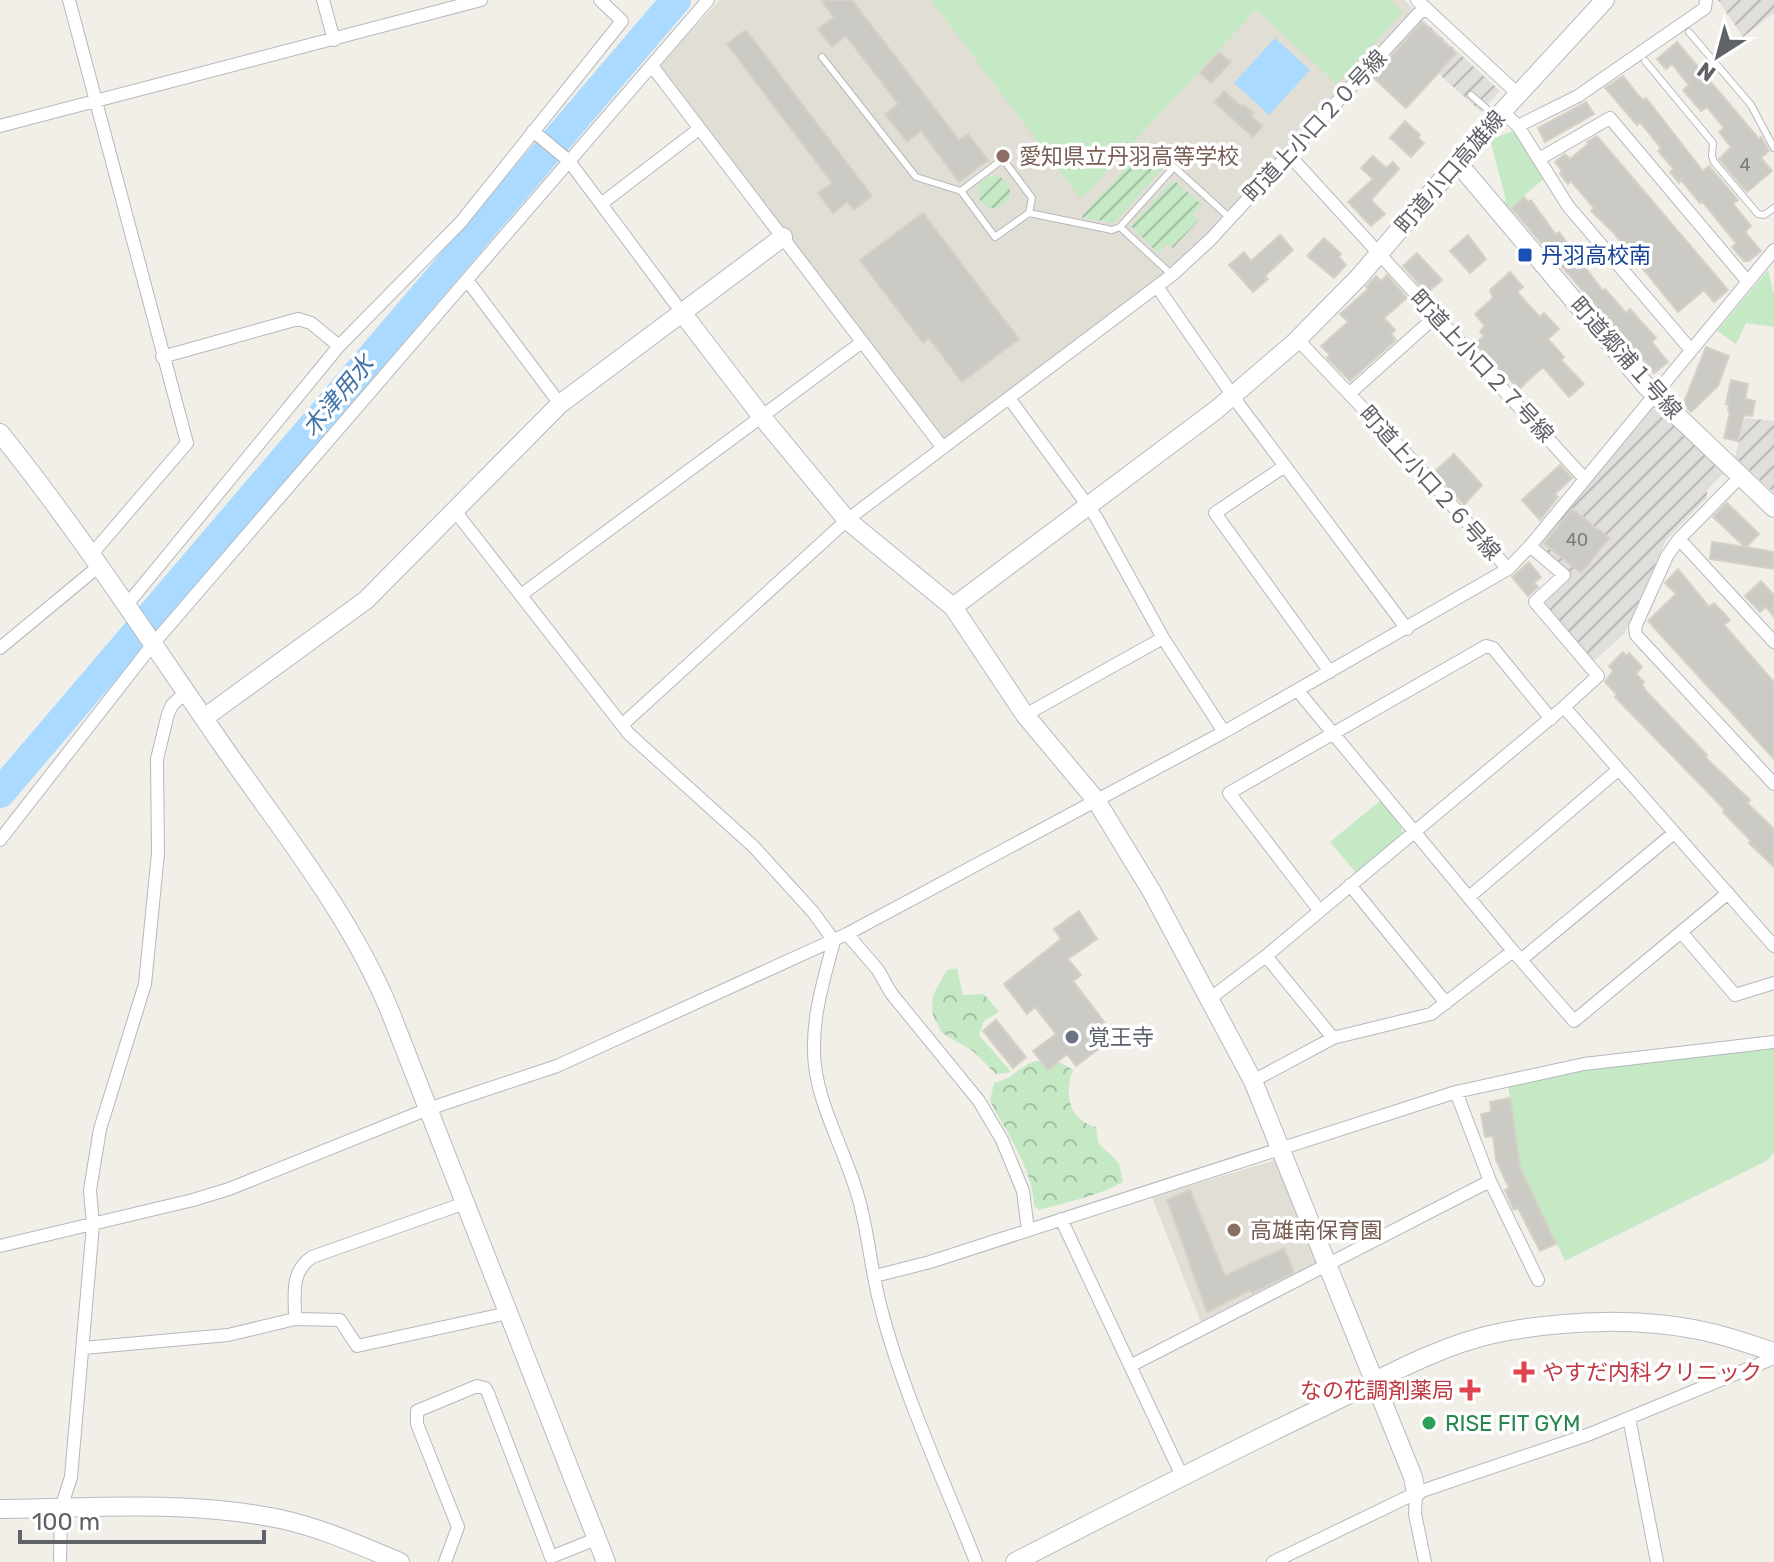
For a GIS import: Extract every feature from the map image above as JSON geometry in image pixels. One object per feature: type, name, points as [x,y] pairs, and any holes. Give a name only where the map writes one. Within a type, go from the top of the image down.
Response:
[{"type":"street","points":[[0,648],[95,560],[187,443],[69,0]]},
{"type":"street","points":[[323,0],[334,40]]},
{"type":"street","points":[[0,126],[481,0]]},
{"type":"street","points":[[128,609],[339,346],[461,222],[622,21],[600,0]]},
{"type":"street","points":[[0,840],[153,644],[708,0]]},
{"type":"street","name":"町道小口高雄線","points":[[953,607],[1233,396],[1296,342],[1379,255],[1499,114],[1605,0]]},
{"type":"street","points":[[1518,126],[1578,96],[1705,8],[1706,0]]},
{"type":"street","points":[[1422,4],[1518,94]]},
{"type":"street","name":"町道上小口２０号線","points":[[622,725],[847,520],[1158,288],[1205,245],[1289,155],[1418,14],[1422,4]]},
{"type":"street","points":[[652,66],[943,448]]},
{"type":"street","points":[[1499,114],[1518,126],[1568,206],[1691,350]]},
{"type":"street","points":[[1539,159],[1610,118],[1748,282]]},
{"type":"street","points":[[601,204],[699,129]]},
{"type":"street","points":[[533,131],[569,161],[762,417],[847,520],[953,607],[1025,715],[1096,800],[1152,892],[1253,1081],[1413,1477],[1415,1514],[1425,1562]]},
{"type":"street","name":"町道上小口２７号線","points":[[1289,155],[1584,478]]},
{"type":"street","name":"町道郷浦１号線","points":[[1457,162],[1654,394],[1774,508]]},
{"type":"street","points":[[204,718],[366,600],[560,404],[783,237]]},
{"type":"street","name":"町道上小口２６号線","points":[[1296,342],[1414,462],[1508,569],[1774,250]]},
{"type":"street","points":[[467,280],[560,404]]},
{"type":"street","points":[[1158,288],[1233,396],[1407,629]]},
{"type":"street","points":[[1349,394],[1436,316]]},
{"type":"street","points":[[162,357],[298,319],[311,323],[339,346]]},
{"type":"street","points":[[521,595],[862,342]]},
{"type":"street","points":[[1009,398],[1089,506],[1163,638],[1224,732]]},
{"type":"street","points":[[0,433],[95,560],[356,943],[382,993],[606,1562]]},
{"type":"street","points":[[1285,466],[1215,513],[1330,672]]},
{"type":"street","points":[[1741,476],[1679,539],[1667,556],[1635,627],[1636,635],[1774,784]]},
{"type":"street","points":[[455,511],[622,725],[754,847],[813,912],[834,941],[816,1014],[815,1067],[831,1123],[857,1193],[878,1299],[897,1359],[976,1562]]},
{"type":"street","points":[[1679,539],[1774,642]]},
{"type":"street","points":[[1208,1000],[1266,956],[1596,681],[1598,676],[1535,602],[1564,575],[1530,546]]},
{"type":"street","points":[[0,1246],[229,1189],[428,1109],[557,1066],[834,941],[1224,732],[1508,569]]},
{"type":"street","points":[[1025,715],[1163,638]]},
{"type":"street","points":[[1319,910],[1229,793],[1486,646],[1493,648],[1551,719]]},
{"type":"street","points":[[1298,691],[1574,1021],[1728,893]]},
{"type":"street","points":[[60,1562],[61,1508],[71,1477],[93,1225],[90,1190],[100,1129],[145,984],[158,853],[157,759],[168,714],[172,705],[186,692]]},
{"type":"street","points":[[1564,707],[1774,946]]},
{"type":"street","points":[[1469,897],[1618,770]]},
{"type":"street","points":[[1253,1081],[1333,1038],[1431,1014],[1518,955],[1674,833]]},
{"type":"street","points":[[1350,885],[1446,1003]]},
{"type":"street","points":[[1681,932],[1735,995],[1774,983]]},
{"type":"street","points":[[847,934],[979,1101],[1002,1140],[1023,1191],[1028,1230]]},
{"type":"street","points":[[1266,956],[1333,1038]]},
{"type":"street","points":[[875,1276],[930,1262],[1456,1092],[1584,1064],[1774,1042]]},
{"type":"street","points":[[1456,1092],[1490,1181],[1538,1280]]},
{"type":"street","points":[[1130,1366],[1490,1181]]},
{"type":"street","points":[[295,1319],[295,1273],[312,1257],[465,1203]]},
{"type":"street","points":[[1061,1219],[1182,1476]]},
{"type":"street","points":[[83,1348],[228,1335],[295,1319],[340,1320],[357,1346],[508,1313]]},
{"type":"street","points":[[1015,1562],[1376,1381],[1443,1351],[1496,1333],[1570,1324],[1627,1322],[1716,1334],[1774,1352]]},
{"type":"street","points":[[1273,1562],[1416,1493],[1590,1434],[1774,1358]]},
{"type":"street","points":[[445,1562],[458,1527],[417,1424],[417,1411],[477,1386],[485,1388],[488,1393],[551,1557],[596,1539]]},
{"type":"street","points":[[1629,1418],[1657,1562]]},
{"type":"street","points":[[0,1509],[191,1507],[249,1513],[309,1526],[400,1562]]},
{"type":"lane","points":[[1689,32],[1751,105],[1774,148]]},
{"type":"lane","points":[[822,57],[916,177],[961,191],[995,237],[1029,213],[1032,198],[1003,159],[961,191]]},
{"type":"lane","points":[[1645,61],[1713,143],[1713,159],[1758,214],[1764,215],[1774,208]]},
{"type":"lane","points":[[1471,95],[1499,114]]},
{"type":"lane","points":[[1029,213],[1112,230],[1120,227],[1174,167],[1230,218]]},
{"type":"lane","points":[[1120,227],[1172,275]]},
{"type":"shaded area","name":"愛知県立丹羽高等学校","points":[[720,0],[1404,0],[1415,10],[1203,240],[1144,291],[946,438],[941,437],[660,68],[660,64]]},
{"type":"shaded area","points":[[1718,0],[1774,0],[1774,13],[1743,37]]},
{"type":"shaded area","points":[[1422,19],[1500,91],[1481,112],[1439,74],[1406,109],[1369,75]]},
{"type":"shaded area","points":[[1648,409],[1658,409],[1724,473],[1707,490],[1707,498],[1666,540],[1624,634],[1593,662],[1542,602],[1570,576],[1537,546]]},
{"type":"shaded area","points":[[1745,418],[1774,421],[1774,493],[1735,457]]},
{"type":"shaded area","name":"高雄南保育園","points":[[1275,1160],[1316,1263],[1313,1271],[1202,1325],[1152,1197]]},
{"type":"green space","points":[[931,0],[1390,0],[1403,12],[1337,84],[1256,10],[1081,199]]},
{"type":"green space","points":[[1514,131],[1544,179],[1509,208],[1504,202],[1490,139]]},
{"type":"green space","points":[[1149,143],[1165,158],[1165,166],[1114,223],[1081,217]]},
{"type":"green space","points":[[994,176],[1005,181],[1010,192],[1005,203],[994,208],[983,203],[978,192],[983,181]]},
{"type":"green space","points":[[1172,181],[1202,205],[1193,215],[1199,220],[1173,248],[1167,244],[1158,253],[1131,226]]},
{"type":"green space","points":[[1768,270],[1774,295],[1774,327],[1746,323],[1736,344],[1717,331]]},
{"type":"green space","points":[[1381,800],[1401,826],[1402,834],[1356,873],[1330,842]]},
{"type":"green space","points":[[957,968],[963,995],[984,994],[999,1012],[984,1021],[979,1035],[1011,1072],[996,1074],[973,1051],[942,1033],[932,1013],[933,995],[947,970]]},
{"type":"green space","points":[[1774,1047],[1774,1152],[1768,1160],[1565,1261],[1520,1167],[1508,1085],[1585,1068]]},
{"type":"green space","points":[[1035,1061],[1061,1063],[1073,1070],[1069,1096],[1074,1112],[1096,1127],[1098,1143],[1119,1163],[1123,1182],[1039,1210],[1034,1206],[1024,1166],[990,1101],[994,1083]]},
{"type":"water","points":[[1275,38],[1310,70],[1269,115],[1234,83]]},
{"type":"building","points":[[821,0],[852,0],[959,140],[968,134],[988,160],[959,182],[921,131],[907,142],[885,114],[898,104],[846,36],[832,47],[818,29],[834,17]]},
{"type":"building","points":[[1422,22],[1456,53],[1406,108],[1373,77]]},
{"type":"building","points":[[746,30],[872,196],[854,210],[847,202],[833,213],[818,193],[832,183],[727,44]]},
{"type":"building","points":[[1677,42],[1759,139],[1761,137],[1769,151],[1761,158],[1772,171],[1747,192],[1719,159],[1731,147],[1719,132],[1724,128],[1707,107],[1701,111],[1683,90],[1689,85],[1672,64],[1666,69],[1657,59]]},
{"type":"building","points":[[1219,52],[1231,62],[1211,83],[1200,73]]},
{"type":"building","points":[[1623,76],[1639,96],[1644,100],[1646,98],[1703,171],[1709,166],[1738,200],[1733,204],[1751,226],[1745,232],[1761,251],[1749,261],[1744,261],[1732,247],[1736,243],[1702,201],[1700,203],[1670,172],[1674,169],[1658,151],[1661,148],[1640,122],[1637,125],[1605,88]]},
{"type":"building","points":[[1224,91],[1254,113],[1251,116],[1263,126],[1253,137],[1214,102]]},
{"type":"building","points":[[1586,102],[1594,114],[1545,142],[1538,128]]},
{"type":"building","points":[[1405,121],[1424,143],[1411,157],[1390,138]]},
{"type":"building","points":[[1597,136],[1728,290],[1714,302],[1704,290],[1678,312],[1613,232],[1591,211],[1594,208],[1571,181],[1568,184],[1560,174],[1562,171],[1555,162],[1565,154],[1570,159]]},
{"type":"building","points":[[1373,156],[1386,168],[1393,162],[1399,169],[1371,200],[1385,214],[1371,226],[1348,202],[1373,179],[1361,168]]},
{"type":"building","points":[[1524,197],[1528,202],[1531,200],[1556,235],[1559,232],[1603,291],[1605,289],[1626,313],[1630,309],[1656,338],[1652,342],[1668,362],[1654,373],[1511,208]]},
{"type":"building","points":[[923,213],[1019,339],[962,382],[929,338],[923,343],[860,260]]},
{"type":"building","points":[[1280,235],[1293,250],[1253,292],[1229,265],[1244,252],[1251,261]]},
{"type":"building","points":[[1468,235],[1486,259],[1470,273],[1450,251]]},
{"type":"building","points":[[1324,238],[1341,254],[1339,257],[1346,265],[1334,278],[1307,256]]},
{"type":"building","points":[[1417,253],[1442,280],[1427,293],[1403,266]]},
{"type":"building","points":[[1510,272],[1523,287],[1517,292],[1540,317],[1544,313],[1559,329],[1548,339],[1564,357],[1561,360],[1584,384],[1569,397],[1543,367],[1519,389],[1475,344],[1484,336],[1480,331],[1485,326],[1475,314],[1493,298],[1490,290]]},
{"type":"building","points":[[1387,275],[1407,298],[1384,318],[1395,330],[1391,334],[1396,340],[1350,381],[1327,358],[1330,355],[1321,346],[1348,322],[1340,314],[1368,289],[1366,287],[1376,276],[1381,281]]},
{"type":"building","points":[[1706,347],[1729,356],[1718,386],[1691,412],[1683,405]]},
{"type":"building","points":[[1731,380],[1748,384],[1745,399],[1755,401],[1752,416],[1744,415],[1738,441],[1724,438],[1730,412],[1729,404],[1726,404]]},
{"type":"building","points":[[1454,454],[1482,485],[1464,505],[1434,472]]},
{"type":"building","points":[[1560,465],[1572,478],[1555,494],[1558,497],[1540,520],[1522,500]]},
{"type":"building","points":[[1727,503],[1759,534],[1746,547],[1774,552],[1774,569],[1710,559],[1712,542],[1745,547],[1713,517]]},
{"type":"building","points":[[1572,509],[1609,538],[1581,573],[1544,543]]},
{"type":"building","points":[[1529,562],[1541,577],[1534,583],[1538,587],[1528,596],[1512,577]]},
{"type":"building","points":[[1678,569],[1709,607],[1714,603],[1730,620],[1724,625],[1774,682],[1774,759],[1648,621],[1676,594],[1665,583]]},
{"type":"building","points":[[1761,581],[1774,595],[1774,617],[1766,607],[1760,612],[1745,596]]},
{"type":"building","points":[[1623,652],[1626,656],[1629,653],[1642,667],[1636,674],[1644,682],[1646,691],[1774,829],[1774,867],[1749,843],[1751,841],[1723,812],[1725,810],[1615,697],[1617,695],[1605,682],[1613,671],[1609,666]]},
{"type":"building","points":[[1079,911],[1097,939],[1068,959],[1081,975],[1073,981],[1115,1036],[1076,1066],[1067,1054],[1048,1070],[1033,1051],[1056,1034],[1035,1007],[1027,1014],[1004,984],[1061,939],[1054,929]]},
{"type":"building","points":[[996,1020],[1026,1057],[1013,1068],[983,1031]]},
{"type":"building","points":[[1510,1098],[1520,1167],[1556,1244],[1540,1251],[1505,1190],[1509,1188],[1496,1160],[1493,1136],[1485,1137],[1481,1114],[1491,1112],[1490,1102]]},
{"type":"building","points":[[1190,1190],[1225,1276],[1284,1248],[1294,1272],[1207,1312],[1167,1200]]},
{"type":"waterway","name":"木津用水","points":[[0,793],[676,0]]},
{"type":"place","name":"愛知県立丹羽高等学校","points":[[1003,156]]},
{"type":"place","name":"丹羽高校南","points":[[1525,255]]},
{"type":"place","name":"覚王寺","points":[[1072,1037]]},
{"type":"place","name":"高雄南保育園","points":[[1234,1230]]},
{"type":"place","name":"やすだ内科クリニック","points":[[1524,1372]]},
{"type":"place","name":"なの花調剤薬局","points":[[1470,1390]]},
{"type":"place","name":"RISE FIT GYM","points":[[1429,1423]]}]
